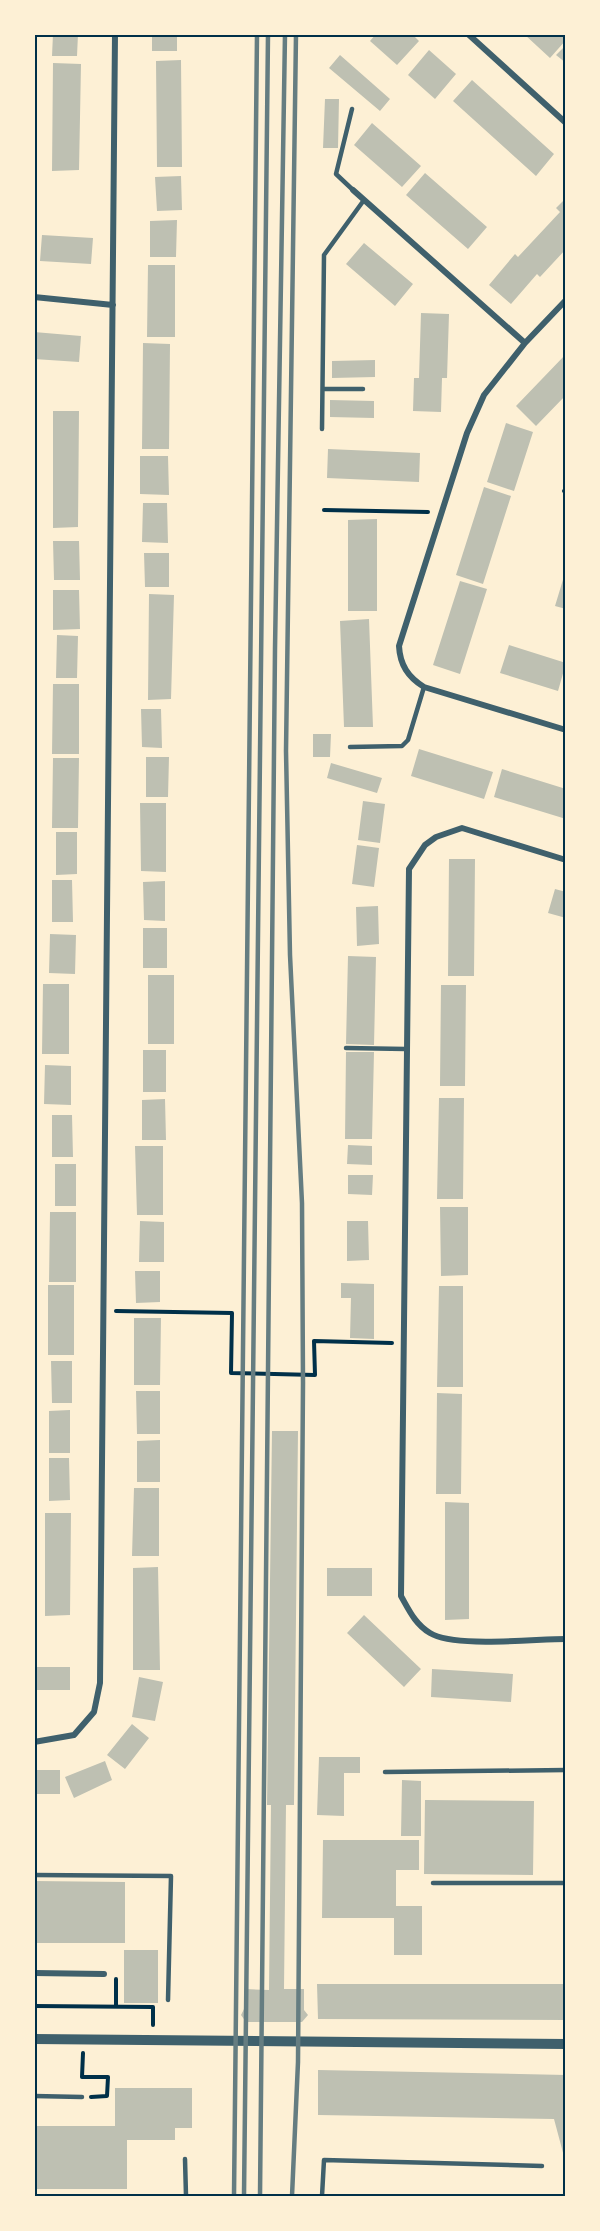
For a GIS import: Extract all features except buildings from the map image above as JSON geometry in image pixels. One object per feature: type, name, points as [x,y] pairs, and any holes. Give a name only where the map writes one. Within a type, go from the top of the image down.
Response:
[{"type":"street","points":[[34,1742],[74,1735],[94,1712],[100,1683],[115,34]]},
{"type":"street","points":[[468,34],[566,123]]},
{"type":"street","points":[[353,190],[525,343]]},
{"type":"street","points":[[34,297],[113,305]]},
{"type":"street","points":[[566,300],[525,343],[484,395],[467,433],[399,646],[402,663],[407,673],[424,687],[566,730]]},
{"type":"street","points":[[566,860],[462,828],[436,837],[425,845],[409,868],[401,1596],[413,1619],[431,1634],[457,1641],[566,1639]]},
{"type":"street","points":[[34,1973],[104,1974]]},
{"type":"street","points":[[34,2039],[566,2044]]},
{"type":"lane","points":[[352,109],[336,174],[353,190]]},
{"type":"lane","points":[[322,429],[324,255],[364,200]]},
{"type":"lane","points":[[323,389],[363,389]]},
{"type":"lane","points":[[350,747],[402,746],[408,740],[424,687]]},
{"type":"lane","points":[[346,1048],[406,1049]]},
{"type":"lane","points":[[385,1772],[566,1770]]},
{"type":"lane","points":[[34,1875],[171,1876],[168,2000]]},
{"type":"lane","points":[[434,1883],[566,1883]]},
{"type":"lane","points":[[34,2096],[82,2097]]},
{"type":"lane","points":[[185,2159],[186,2196]]},
{"type":"lane","points":[[322,2196],[324,2160],[542,2166]]},
{"type":"path","points":[[324,510],[441,512]]},
{"type":"path","points":[[104,1310],[232,1314],[231,1373],[315,1375],[314,1341],[405,1343]]},
{"type":"path","points":[[104,1974],[116,1975],[116,2005]]},
{"type":"path","points":[[34,2006],[153,2007]]},
{"type":"path","points":[[82,2063],[82,2077],[108,2077],[107,2096],[82,2097]]},
{"type":"railway","points":[[234,2196],[257,34]]},
{"type":"railway","points":[[244,2196],[268,34]]},
{"type":"railway","points":[[260,2196],[275,649],[285,34]]},
{"type":"railway","points":[[292,2196],[298,2062],[303,1383],[302,1203],[290,955],[286,751],[296,34]]}]
